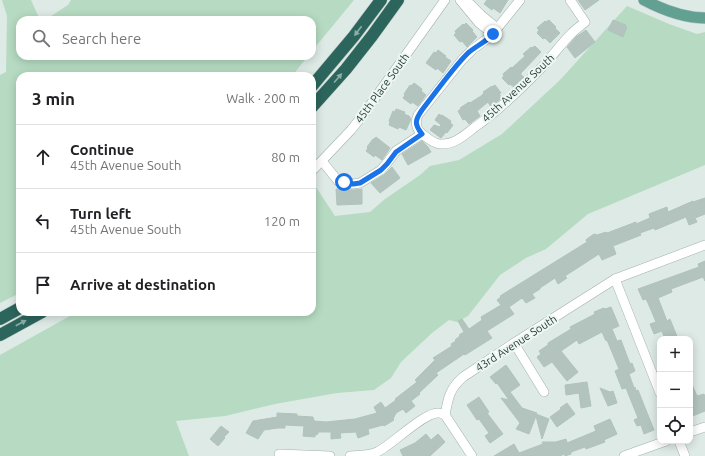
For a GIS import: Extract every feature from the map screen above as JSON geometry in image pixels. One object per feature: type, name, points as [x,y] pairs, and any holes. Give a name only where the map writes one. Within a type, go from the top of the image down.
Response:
[{"type":"highway","points":[[316,81],[354,36],[381,0]]},
{"type":"highway","points":[[316,102],[372,36],[398,0]]},
{"type":"highway","points":[[0,319],[16,310]]},
{"type":"highway","points":[[0,334],[34,316]]},
{"type":"main road","points":[[644,0],[659,8],[680,15],[705,18]]},
{"type":"street","name":"45th Place South","points":[[316,167],[351,130],[445,0]]},
{"type":"street","points":[[460,0],[479,23],[495,31]]},
{"type":"street","points":[[467,0],[495,31]]},
{"type":"street","points":[[322,161],[338,181],[353,184],[360,183],[381,170],[396,152],[422,134],[416,122],[422,110],[462,60],[495,31],[520,0]]},
{"type":"street","name":"45th Avenue South","points":[[422,134],[433,142],[440,144],[452,142],[463,137],[499,109],[533,77],[570,34],[585,22],[570,0]]},
{"type":"street","name":"43rd Avenue South","points":[[445,415],[451,391],[456,383],[514,343],[615,279],[705,245]]},
{"type":"street","points":[[615,279],[657,385]]},
{"type":"street","points":[[514,343],[544,392]]},
{"type":"street","points":[[350,456],[376,454],[425,417],[439,412],[445,415],[472,456]]},
{"type":"street","points":[[693,431],[705,427]]},
{"type":"street","points":[[625,456],[658,444]]},
{"type":"street","points":[[680,444],[684,456]]},
{"type":"street","points":[[279,455],[330,456]]},
{"type":"green space","points":[[2,0],[31,0],[38,16],[16,16],[16,60],[305,60],[295,72],[16,72],[16,295],[0,303],[0,75],[6,72],[7,16]]},
{"type":"green space","points":[[71,0],[354,0],[316,46],[316,16],[51,16],[68,5]]},
{"type":"green space","points":[[627,6],[697,34],[705,32],[705,165],[588,214],[546,249],[526,258],[500,275],[468,316],[457,322],[449,320],[432,333],[401,362],[391,378],[374,390],[337,393],[275,404],[225,416],[176,421],[189,456],[0,456],[0,355],[70,316],[316,316],[316,187],[335,216],[370,212],[430,166],[459,160],[502,134],[560,80]]},
{"type":"building","points":[[487,0],[508,0],[500,13],[493,8],[492,10],[484,4]]},
{"type":"building","points":[[578,0],[599,0],[585,10]]},
{"type":"building","points":[[549,20],[560,33],[550,43],[537,33],[539,30],[537,28],[545,21],[546,22]]},
{"type":"building","points":[[613,20],[626,25],[625,26],[627,27],[623,37],[608,30]]},
{"type":"building","points":[[466,23],[477,37],[467,47],[454,35],[456,33],[455,31]]},
{"type":"building","points":[[586,30],[595,42],[575,58],[567,47],[576,37]]},
{"type":"building","points":[[535,46],[541,52],[521,73],[524,77],[514,87],[510,84],[509,85],[502,78],[504,76],[503,74],[525,56],[523,54],[531,47],[532,48]]},
{"type":"building","points":[[438,50],[451,61],[443,73],[437,68],[436,70],[426,63],[434,52],[436,53]]},
{"type":"building","points":[[414,83],[422,89],[421,91],[426,95],[418,106],[412,102],[411,104],[403,98],[410,85],[411,86]]},
{"type":"building","points":[[495,85],[501,93],[499,94],[502,98],[491,107],[488,102],[477,111],[480,116],[469,124],[465,119],[463,120],[458,111],[461,109],[460,108],[481,96],[484,93],[483,92]]},
{"type":"building","points":[[396,109],[405,112],[404,114],[409,116],[411,119],[406,130],[399,127],[398,129],[389,125],[393,111],[395,112]]},
{"type":"building","points":[[439,114],[451,121],[450,123],[453,125],[441,138],[430,130],[434,125],[440,127],[441,125],[435,120]]},
{"type":"building","points":[[376,137],[390,148],[382,160],[375,155],[374,157],[366,151],[368,148],[367,147]]},
{"type":"building","points":[[422,141],[431,152],[408,165],[402,154]]},
{"type":"building","points":[[392,167],[400,178],[380,193],[371,183],[384,175]]},
{"type":"building","points":[[336,189],[362,189],[362,204],[337,205]]},
{"type":"building","points":[[705,198],[705,214],[695,218],[697,222],[689,225],[686,217],[655,230],[654,228],[640,233],[641,235],[613,246],[616,254],[602,260],[599,254],[565,276],[567,278],[558,284],[555,278],[540,288],[532,294],[535,298],[526,303],[522,298],[509,307],[514,314],[487,331],[492,338],[465,355],[464,354],[436,373],[438,375],[419,393],[420,394],[411,401],[415,406],[406,413],[403,409],[396,413],[393,419],[394,420],[384,426],[368,429],[369,434],[358,438],[356,432],[340,433],[341,438],[331,439],[331,432],[318,432],[315,437],[303,436],[304,426],[285,425],[285,428],[264,430],[258,439],[246,433],[253,421],[277,417],[277,413],[297,414],[297,416],[313,417],[314,421],[326,422],[355,419],[377,413],[374,407],[381,402],[385,408],[396,400],[395,399],[417,382],[415,380],[435,360],[433,358],[452,346],[451,344],[464,332],[458,321],[462,319],[469,329],[482,320],[481,317],[501,305],[497,300],[501,297],[500,296],[587,242],[586,240],[594,234],[597,235],[607,233],[636,222],[636,224],[650,218],[649,214],[667,207],[668,212],[693,201]]},
{"type":"building","points":[[705,261],[705,281],[703,277],[671,289],[672,292],[658,298],[667,321],[670,319],[677,336],[664,336],[662,331],[654,334],[650,324],[656,322],[646,299],[643,300],[638,289],[699,267],[698,264]]},
{"type":"building","points":[[611,307],[619,326],[612,329],[617,341],[621,340],[630,364],[632,363],[635,371],[629,374],[634,388],[635,387],[636,391],[638,390],[654,430],[644,434],[641,425],[637,426],[634,420],[638,418],[626,388],[622,389],[615,371],[619,369],[607,340],[606,341],[602,332],[579,344],[577,340],[561,351],[578,372],[567,381],[552,362],[544,367],[537,357],[541,354],[539,351],[548,345],[548,343],[571,329],[570,327],[595,314],[594,312]]},
{"type":"building","points":[[506,365],[520,385],[510,392],[522,408],[549,419],[542,439],[536,416],[529,434],[516,429],[520,423],[501,398],[509,400],[497,383],[496,384],[490,377]]},
{"type":"building","points":[[587,382],[591,406],[581,408],[579,393],[566,395],[565,385]]},
{"type":"building","points":[[693,387],[697,396],[704,394],[705,411],[693,416]]},
{"type":"building","points":[[600,388],[610,392],[613,391],[617,403],[608,406]]},
{"type":"building","points":[[479,397],[489,412],[487,413],[503,434],[490,443],[485,436],[489,433],[479,419],[477,420],[467,405]]},
{"type":"building","points":[[567,403],[575,414],[557,427],[550,417]]},
{"type":"building","points":[[610,419],[617,434],[604,440],[605,442],[586,449],[585,447],[565,456],[564,454],[560,456],[494,456],[514,444],[519,453],[543,444],[542,442],[556,442],[566,439],[567,443],[596,431],[594,426]]},
{"type":"building","points":[[221,426],[229,432],[218,446],[210,439]]},
{"type":"building","points":[[426,434],[431,440],[438,434],[445,442],[430,456],[403,456],[400,450],[415,443]]},
{"type":"route","points":[[344,182],[353,184],[360,183],[381,170],[396,152],[422,134],[416,124],[417,118],[422,110],[462,60],[473,49],[493,34]]}]
